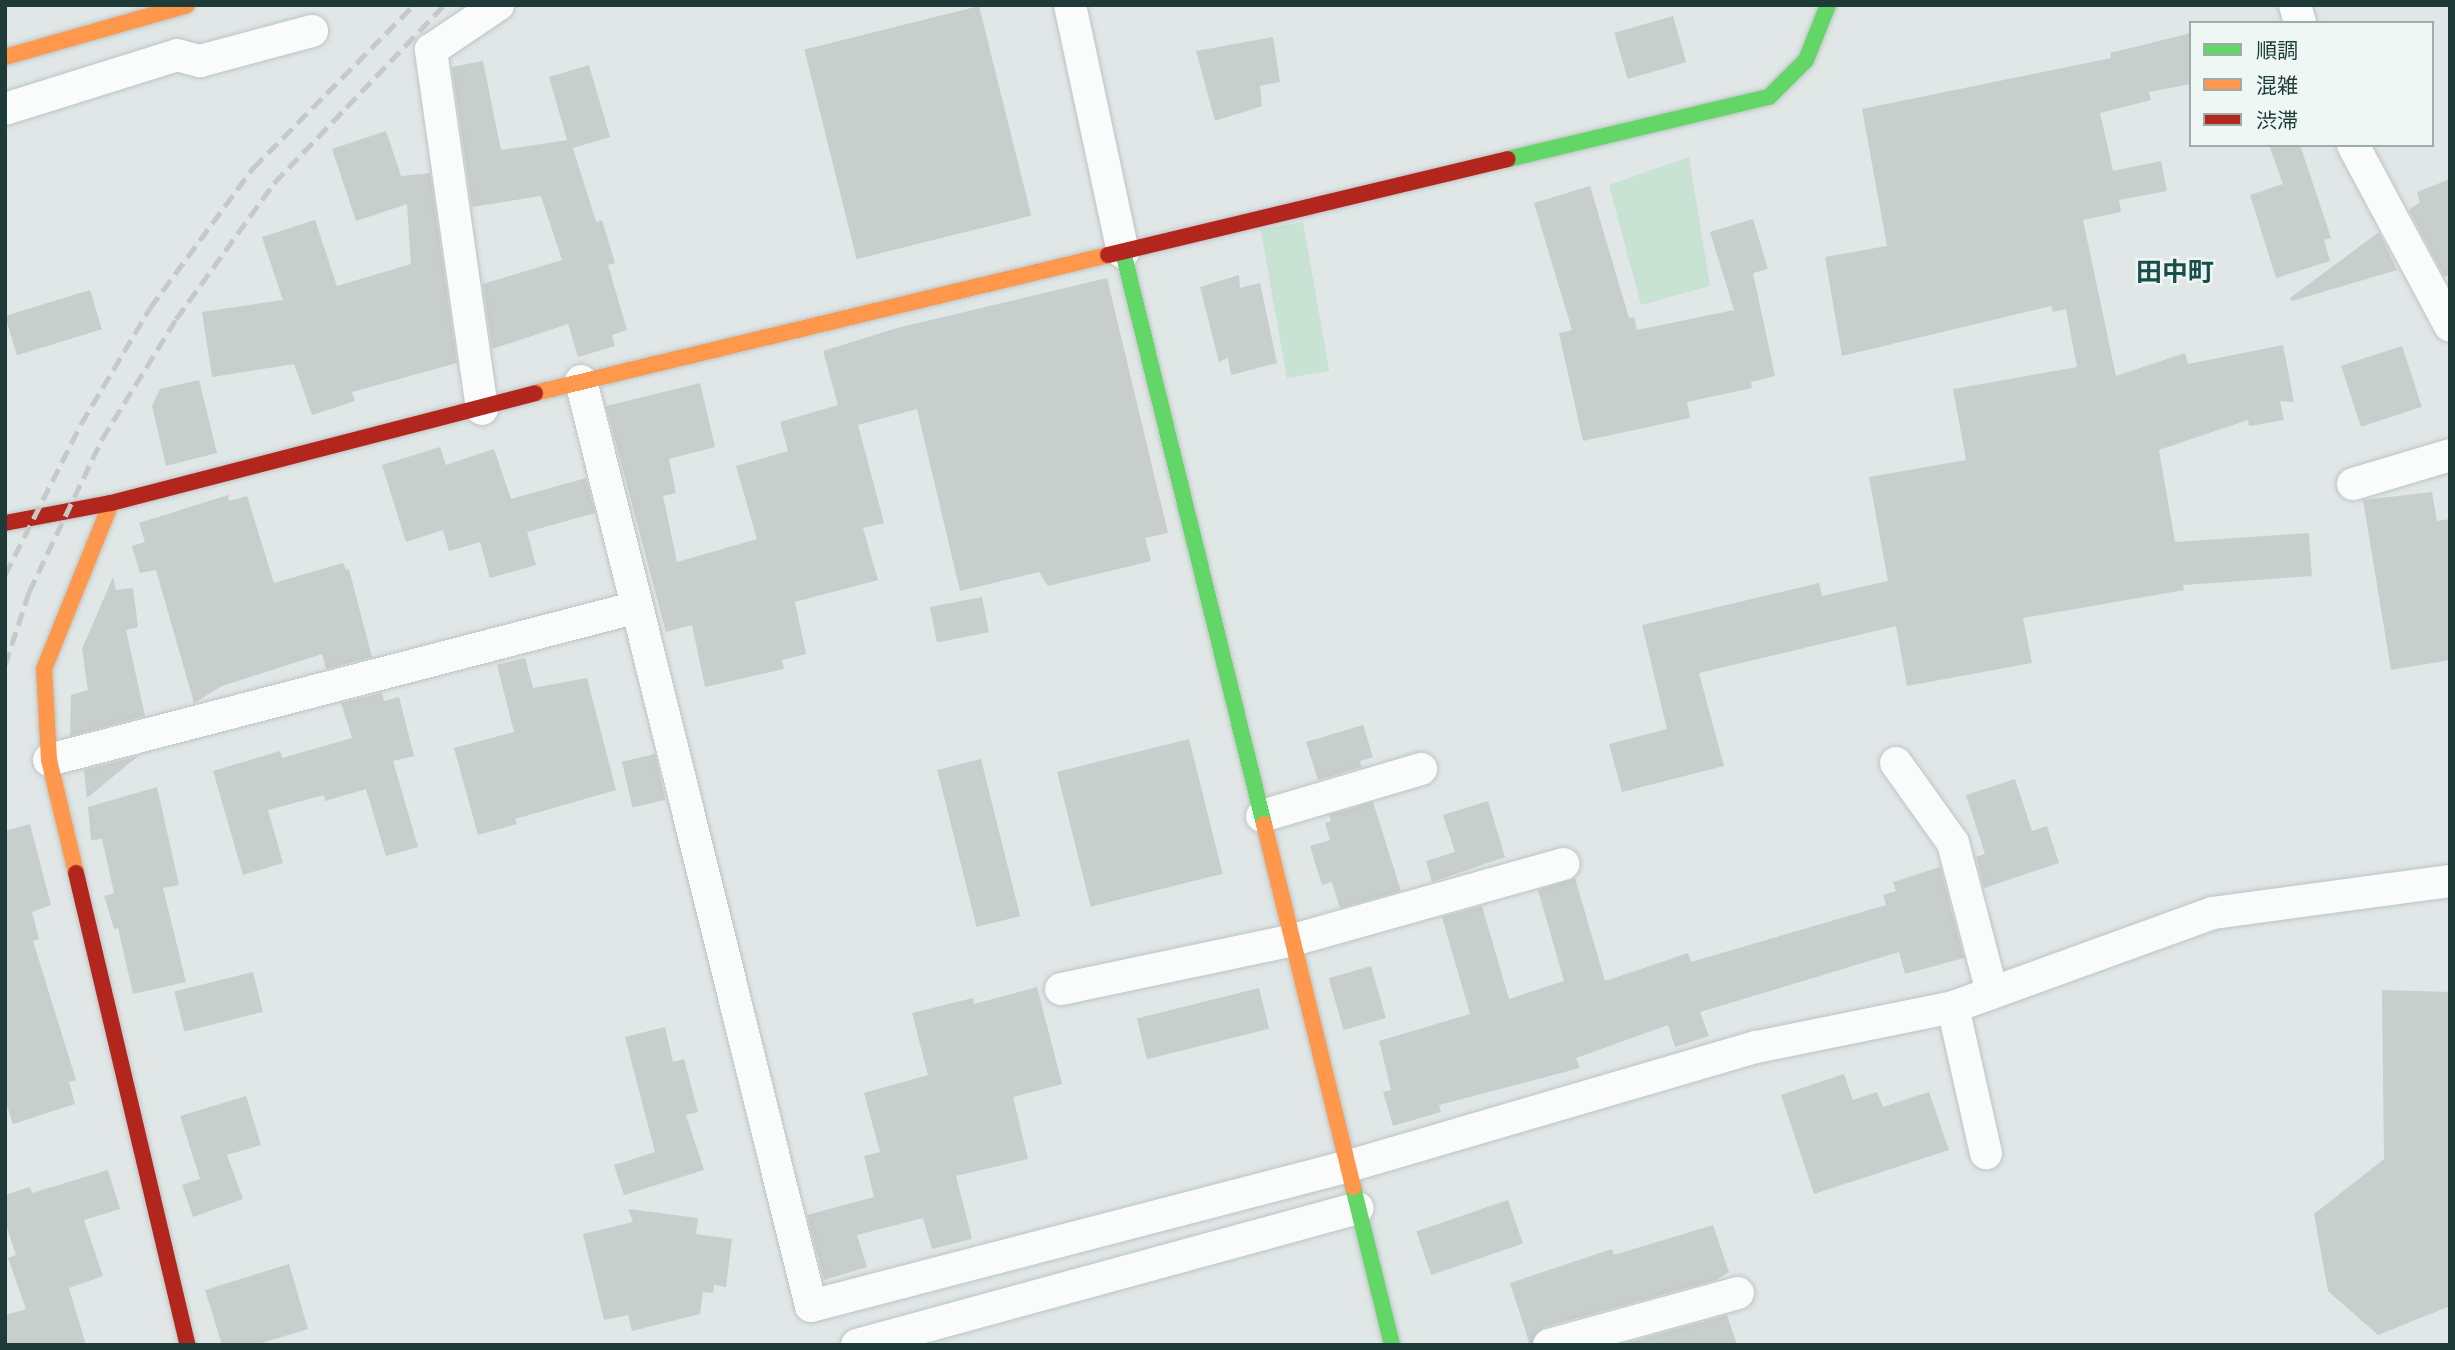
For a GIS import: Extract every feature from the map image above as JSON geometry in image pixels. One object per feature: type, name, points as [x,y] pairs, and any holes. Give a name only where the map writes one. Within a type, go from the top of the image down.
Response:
[{"type":"street","points":[[5,57],[187,5]]},
{"type":"street","points":[[482,408],[431,50],[498,5]]},
{"type":"street","points":[[1070,5],[1123,252],[1392,1345]]},
{"type":"street","points":[[5,523],[111,503],[581,382],[1769,97],[1806,60],[1828,5]]},
{"type":"street","points":[[5,109],[177,55],[200,61],[312,31]]},
{"type":"street","points":[[2354,147],[2450,326]]},
{"type":"street","points":[[581,382],[634,608],[692,814],[811,1306],[1349,1166],[1758,1047],[1953,1007],[2213,913],[2450,881]]},
{"type":"street","points":[[2353,484],[2450,455]]},
{"type":"street","points":[[111,503],[44,668],[49,761],[188,1345]]},
{"type":"street","points":[[49,761],[634,608]]},
{"type":"street","points":[[1896,763],[1953,843],[1992,993]]},
{"type":"street","points":[[1262,816],[1421,769]]},
{"type":"street","points":[[1062,989],[1293,940],[1564,864]]},
{"type":"street","points":[[1953,1007],[1986,1153]]},
{"type":"street","points":[[857,1345],[1358,1208]]},
{"type":"street","points":[[1549,1345],[1738,1293]]},
{"type":"green space","points":[[1689,157],[1710,286],[1641,305],[1609,185]]},
{"type":"green space","points":[[1303,222],[1329,371],[1287,378],[1261,229]]},
{"type":"building","points":[[979,6],[1031,216],[857,259],[804,50]]},
{"type":"building","points":[[1673,16],[1686,62],[1628,79],[1614,33]]},
{"type":"building","points":[[2189,33],[2189,84],[2149,92],[2151,100],[2100,113],[2113,171],[2161,161],[2167,191],[2119,200],[2121,212],[2083,220],[2116,376],[2185,353],[2188,364],[2283,345],[2294,402],[2280,401],[2284,420],[2249,426],[2248,420],[2159,450],[2175,542],[2309,533],[2312,576],[2183,585],[2184,590],[2023,618],[2032,663],[1907,686],[1896,626],[1699,673],[1724,766],[1622,792],[1609,744],[1667,729],[1642,625],[1819,583],[1822,596],[1888,581],[1869,477],[1966,460],[1953,389],[2077,367],[2066,309],[2053,312],[2051,306],[1842,356],[1825,257],[1887,246],[1862,109],[2111,58],[2110,53]]},
{"type":"building","points":[[1273,37],[1280,82],[1260,86],[1262,106],[1215,121],[1196,51]]},
{"type":"building","points":[[483,61],[501,150],[567,140],[549,77],[589,65],[610,137],[573,148],[596,222],[602,220],[615,263],[608,265],[627,330],[612,335],[615,346],[578,357],[568,324],[492,349],[483,284],[562,260],[541,196],[472,207],[452,67]]},
{"type":"building","points":[[386,131],[401,176],[430,173],[457,363],[352,392],[355,401],[312,415],[294,364],[212,377],[202,312],[283,300],[262,237],[315,220],[337,286],[411,264],[407,204],[356,221],[332,149]]},
{"type":"building","points":[[2270,147],[2301,147],[2331,238],[2324,240],[2330,261],[2276,278],[2250,195],[2283,184]]},
{"type":"building","points":[[2450,179],[2450,276],[2444,276],[2409,210],[2420,202],[2417,192]]},
{"type":"building","points":[[1590,186],[1629,318],[1634,317],[1637,330],[1734,310],[1710,232],[1753,219],[1768,269],[1753,273],[1775,376],[1751,382],[1752,388],[1687,402],[1690,418],[1583,441],[1559,333],[1572,330],[1534,203]]},
{"type":"building","points":[[2379,232],[2397,270],[2292,301],[2290,298]]},
{"type":"building","points":[[1239,275],[1240,288],[1260,283],[1277,363],[1231,375],[1228,358],[1219,362],[1200,287]]},
{"type":"building","points":[[1107,278],[1168,533],[1145,538],[1151,561],[1048,586],[1039,572],[960,591],[917,409],[858,425],[884,523],[863,528],[878,580],[795,602],[806,654],[782,660],[784,669],[705,687],[692,625],[666,632],[606,406],[700,383],[715,447],[669,459],[676,493],[663,496],[677,562],[757,539],[736,466],[788,451],[780,422],[838,405],[823,351],[897,328]]},
{"type":"building","points":[[90,290],[102,329],[17,355],[5,316]]},
{"type":"building","points":[[2402,346],[2422,407],[2361,427],[2341,366]]},
{"type":"building","points":[[199,380],[217,453],[166,466],[152,406],[160,389]]},
{"type":"building","points":[[440,447],[446,465],[494,449],[511,499],[586,478],[595,513],[527,532],[536,565],[490,578],[480,542],[449,551],[443,530],[406,542],[382,465]]},
{"type":"building","points":[[2432,492],[2437,521],[2450,519],[2450,660],[2391,670],[2363,500]]},
{"type":"building","points":[[228,495],[229,501],[247,496],[274,583],[343,563],[346,570],[349,569],[372,657],[326,669],[322,654],[222,686],[194,703],[156,570],[140,573],[132,546],[145,542],[139,523]]},
{"type":"building","points":[[113,577],[116,590],[133,588],[138,627],[126,630],[145,716],[70,736],[71,695],[88,690],[82,649]]},
{"type":"building","points":[[982,597],[989,632],[937,642],[930,607]]},
{"type":"building","points":[[525,658],[533,688],[587,678],[616,790],[515,819],[517,824],[478,835],[454,748],[514,732],[497,665]]},
{"type":"building","points":[[382,693],[384,701],[399,697],[414,756],[393,761],[418,847],[386,856],[366,789],[325,801],[324,795],[268,810],[283,863],[243,875],[213,771],[280,751],[282,758],[352,738],[341,703]]},
{"type":"building","points":[[1363,725],[1373,757],[1360,761],[1362,767],[1318,780],[1306,742]]},
{"type":"building","points":[[1189,739],[1223,874],[1091,907],[1057,772]]},
{"type":"building","points":[[655,754],[666,800],[632,807],[622,762]]},
{"type":"building","points":[[138,756],[87,798],[84,770]]},
{"type":"building","points":[[981,759],[1020,916],[977,927],[937,770]]},
{"type":"building","points":[[2015,779],[2032,831],[2047,826],[2059,863],[1984,888],[1976,857],[1985,854],[1966,795]]},
{"type":"building","points":[[157,787],[179,885],[163,888],[186,982],[133,994],[118,928],[114,929],[104,896],[114,893],[102,839],[91,840],[88,807]]},
{"type":"building","points":[[1488,801],[1505,857],[1432,882],[1426,861],[1455,852],[1443,815]]},
{"type":"building","points":[[1373,802],[1401,891],[1340,908],[1332,882],[1322,885],[1310,846],[1330,840],[1325,823],[1331,821],[1329,815]]},
{"type":"building","points":[[30,824],[51,905],[32,912],[39,939],[33,941],[76,1080],[69,1082],[75,1104],[13,1124],[5,1100],[5,831]]},
{"type":"building","points":[[1940,867],[1964,958],[1905,974],[1899,952],[1700,1012],[1709,1036],[1675,1047],[1668,1025],[1576,1058],[1580,1068],[1439,1105],[1441,1112],[1393,1126],[1383,1092],[1391,1090],[1379,1041],[1470,1014],[1442,917],[1482,906],[1509,999],[1564,981],[1538,890],[1575,878],[1605,981],[1688,953],[1691,962],[1886,905],[1883,895],[1896,891],[1893,882]]},
{"type":"building","points":[[1371,966],[1386,1018],[1344,1030],[1329,978]]},
{"type":"building","points":[[253,972],[263,1012],[184,1031],[174,992]]},
{"type":"building","points":[[1037,987],[1062,1084],[1013,1097],[1028,1159],[956,1176],[972,1239],[932,1249],[923,1218],[857,1235],[867,1267],[824,1280],[807,1215],[874,1197],[864,1156],[880,1152],[864,1093],[928,1075],[912,1013],[973,998],[974,1004]]},
{"type":"building","points":[[1259,988],[1269,1029],[1147,1059],[1137,1018]]},
{"type":"building","points":[[2382,990],[2450,992],[2450,1306],[2378,1335],[2328,1291],[2314,1214],[2384,1159]]},
{"type":"building","points":[[665,1027],[673,1062],[684,1059],[698,1112],[686,1115],[704,1170],[624,1195],[614,1165],[655,1152],[625,1037]]},
{"type":"building","points":[[1844,1074],[1853,1100],[1877,1092],[1883,1107],[1929,1092],[1949,1150],[1814,1194],[1781,1095]]},
{"type":"building","points":[[246,1096],[261,1145],[227,1155],[243,1199],[193,1217],[182,1185],[200,1179],[180,1116]]},
{"type":"building","points":[[108,1170],[120,1209],[84,1220],[103,1276],[69,1288],[86,1345],[5,1345],[5,1315],[26,1309],[8,1258],[16,1255],[5,1222],[5,1195],[30,1187],[32,1193]]},
{"type":"building","points":[[1508,1200],[1523,1243],[1431,1275],[1416,1232]]},
{"type":"building","points":[[628,1209],[698,1218],[696,1234],[732,1239],[726,1287],[714,1285],[713,1293],[703,1292],[700,1314],[632,1331],[628,1315],[604,1320],[583,1234],[633,1222]]},
{"type":"building","points":[[1713,1225],[1729,1272],[1716,1280],[1544,1327],[1530,1345],[1510,1283],[1612,1249],[1614,1255]]},
{"type":"building","points":[[289,1264],[308,1329],[255,1345],[222,1345],[205,1290]]},
{"type":"building","points":[[1727,1315],[1737,1345],[1619,1345]]},
{"type":"railway","points":[[5,575],[81,424],[150,308],[253,168],[414,5]]},
{"type":"railway","points":[[5,665],[29,592],[102,439],[176,319],[274,183],[444,5]]},
{"type":"traffic: fast","points":[[1508,159],[1769,97],[1806,60],[1828,5]]},
{"type":"traffic: fast","points":[[1123,252],[1264,824]]},
{"type":"traffic: fast","points":[[1353,1187],[1392,1345]]},
{"type":"traffic: slow","points":[[5,57],[187,5]]},
{"type":"traffic: slow","points":[[535,393],[1108,255]]},
{"type":"traffic: slow","points":[[76,873],[49,760],[44,669],[111,503]]},
{"type":"traffic: slow","points":[[1264,824],[1353,1187]]},
{"type":"traffic: jam","points":[[1108,255],[1508,159]]},
{"type":"traffic: jam","points":[[5,523],[111,503],[535,393]]},
{"type":"traffic: jam","points":[[76,873],[188,1345]]},
{"type":"district","name":"田中町","points":[[2175,272]]}]
